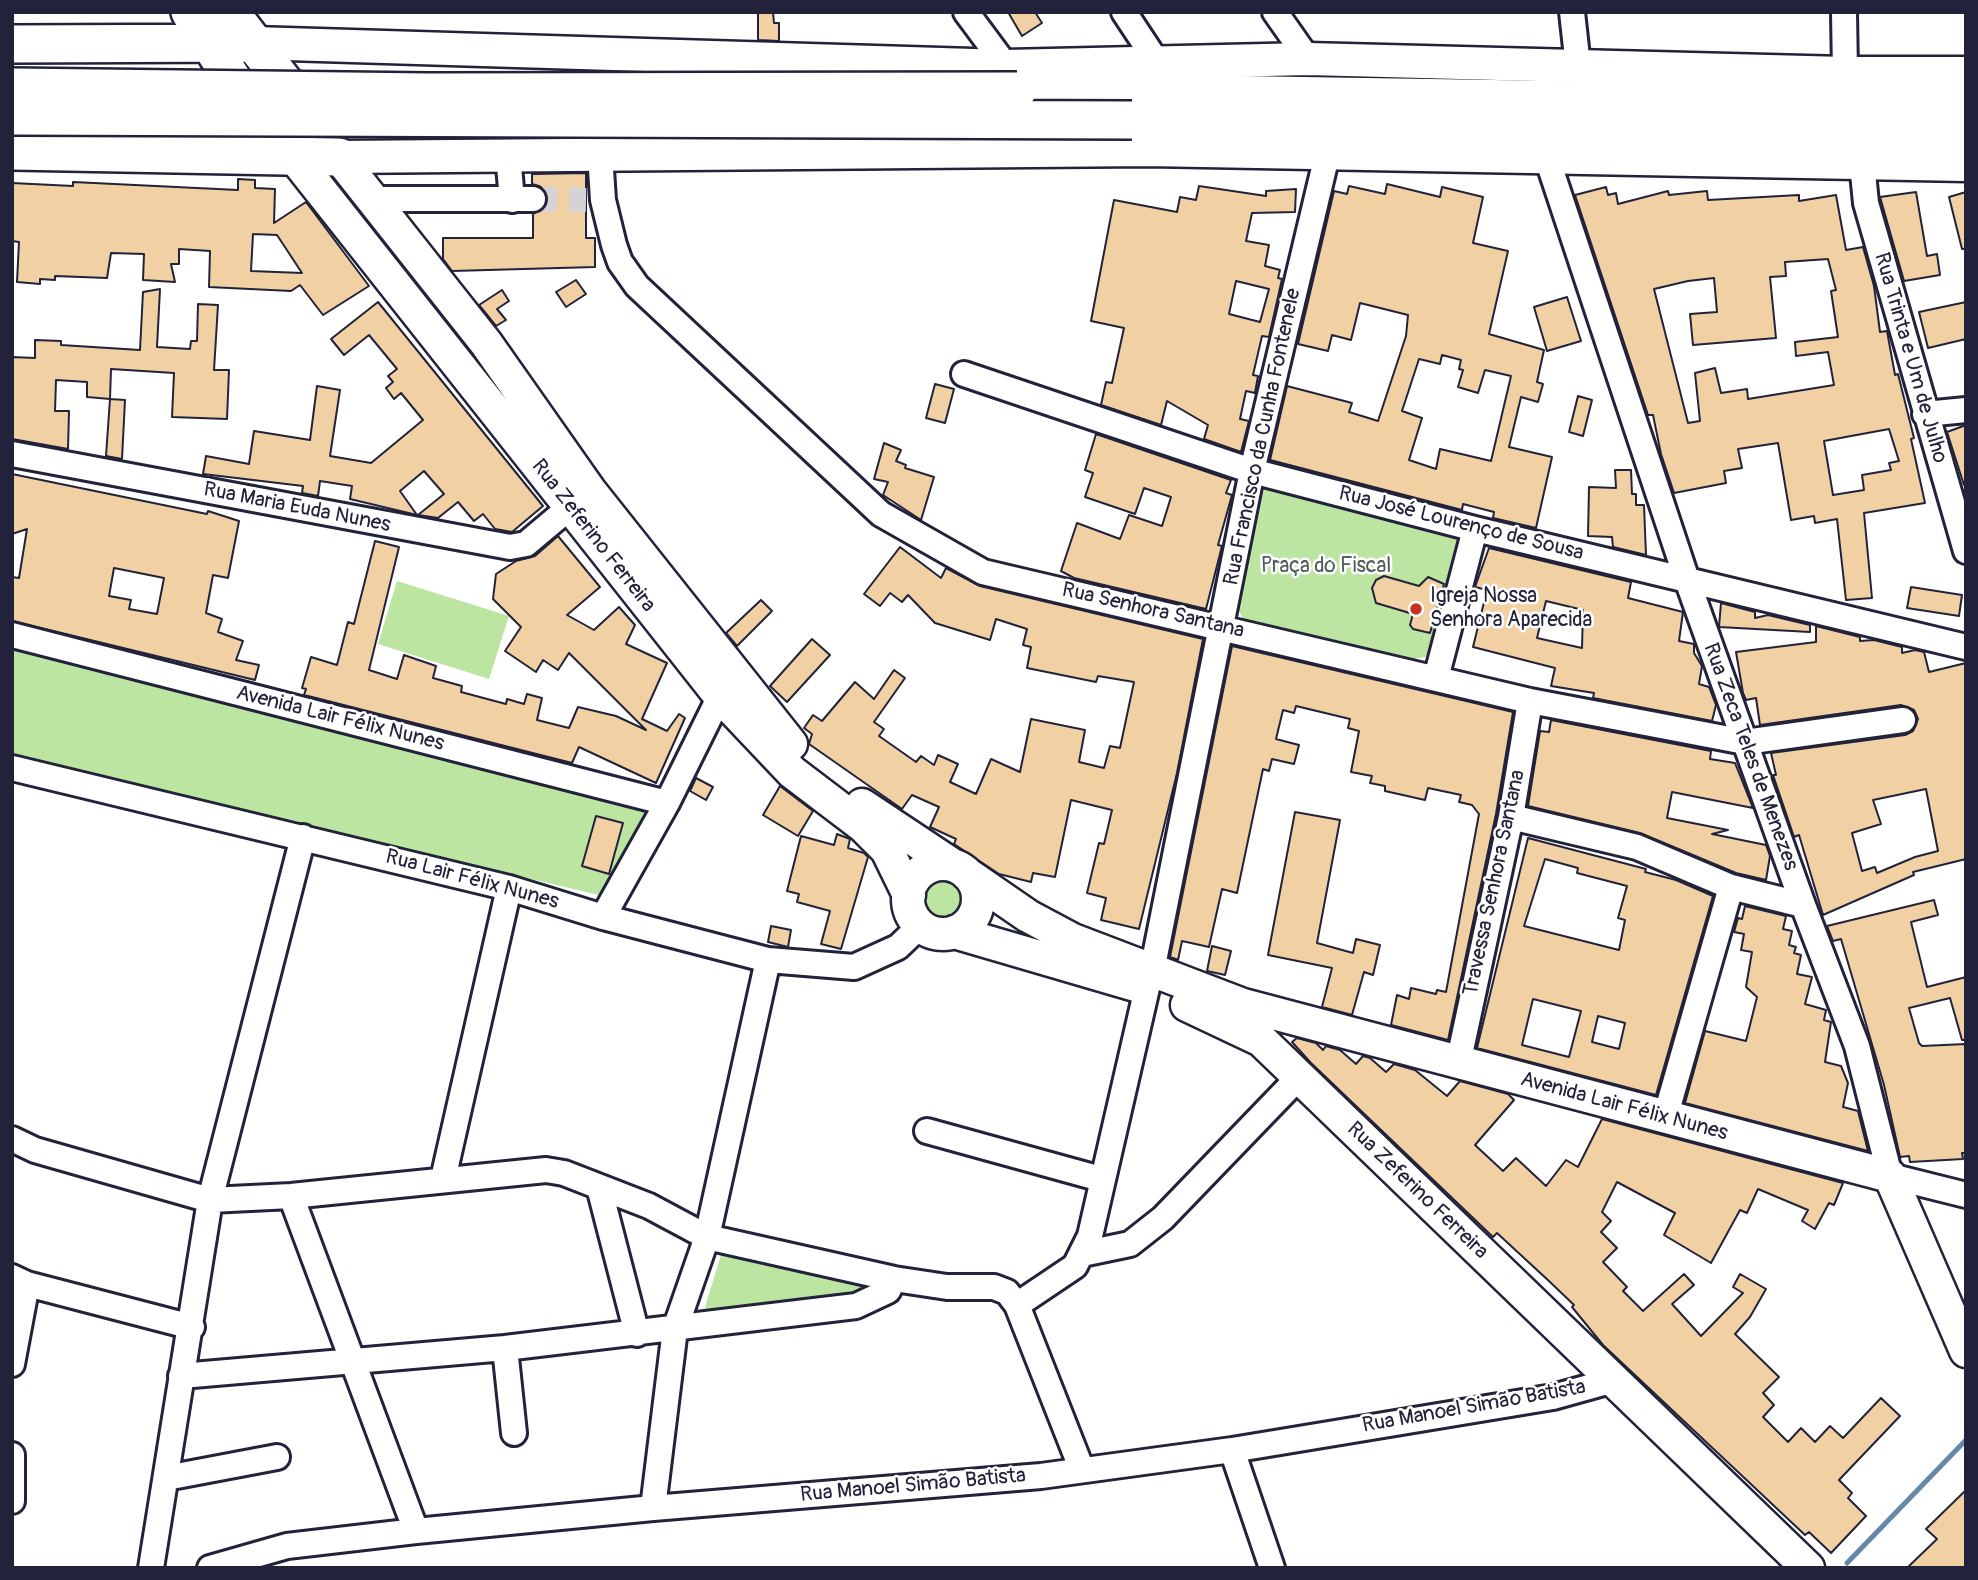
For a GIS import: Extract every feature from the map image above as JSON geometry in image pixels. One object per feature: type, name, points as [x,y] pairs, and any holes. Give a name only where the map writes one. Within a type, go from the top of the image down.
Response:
[{"type":"highway","points":[[230,12],[339,157]]},
{"type":"highway","points":[[12,44],[199,27],[254,43]]},
{"type":"highway","points":[[199,27],[236,85],[294,157]]},
{"type":"highway","points":[[12,87],[416,92],[1012,78],[1956,102]]},
{"type":"highway","points":[[12,116],[1132,120],[1537,128],[1602,133],[1966,137]]},
{"type":"highway","points":[[12,151],[339,157]]},
{"type":"main road","points":[[254,43],[1012,78],[1157,62],[1308,59],[1845,73],[1966,72]]},
{"type":"main road","points":[[339,157],[1328,151],[1547,158],[1966,165]]},
{"type":"main road","name":"Rua Zeferino Ferreira","points":[[294,157],[720,696],[792,772],[863,826],[887,850],[909,895]]},
{"type":"main road","name":"Rua Zeferino Ferreira","points":[[339,157],[486,343],[590,491],[800,756],[873,814],[1028,916],[1261,1041],[1808,1568]]},
{"type":"main road","points":[[461,365],[486,343]]},
{"type":"main road","points":[[934,866],[961,870],[978,895],[973,918],[954,932],[941,934],[920,926],[913,917],[909,895],[917,876],[934,866]]},
{"type":"main road","name":"Rua Zeferino Ferreira","points":[[954,932],[1283,1014]]},
{"type":"main road","points":[[1261,1041],[1271,1020],[1283,1014]]},
{"type":"main road","name":"Avenida Lair Félix Nunes","points":[[1283,1014],[1458,1064],[1890,1176]]},
{"type":"main road","name":"Rua Zeca Teles de Menezes","points":[[1890,1176],[1966,1351]]},
{"type":"street","points":[[966,12],[1012,78]]},
{"type":"street","points":[[1124,12],[1157,62]]},
{"type":"street","points":[[1275,12],[1308,59]]},
{"type":"street","points":[[1572,12],[1578,65]]},
{"type":"street","points":[[1844,12],[1845,73]]},
{"type":"street","name":"Rua Francisco da Cunha Fontenele","points":[[1082,1254],[1090,1236],[1149,979],[1252,471],[1328,151]]},
{"type":"street","name":"Rua Senhora Santana","points":[[600,154],[594,200],[621,262],[637,286],[881,514],[983,572],[1222,626],[1530,701],[1745,742],[1903,720]]},
{"type":"street","points":[[371,199],[522,200],[508,155]]},
{"type":"street","name":"Rua Zeca Teles de Menezes","points":[[1547,158],[1686,578],[1803,905],[1857,1046],[1890,1176]]},
{"type":"street","name":"Rua Trinta e Um de Julho","points":[[1862,163],[1866,204],[1966,551]]},
{"type":"street","name":"Rua José Lourenço de Sousa","points":[[964,374],[1252,471],[1475,529],[1966,647]]},
{"type":"street","points":[[1925,414],[1966,410]]},
{"type":"street","name":"Rua Maria Euda Nunes","points":[[12,454],[510,547],[526,544],[570,507]]},
{"type":"street","points":[[1436,678],[1475,529]]},
{"type":"street","name":"Avenida Lair Félix Nunes","points":[[12,635],[667,803]]},
{"type":"street","points":[[603,917],[667,803],[720,696]]},
{"type":"street","name":"Travessa Senhora Santana","points":[[1458,1064],[1511,817],[1530,701]]},
{"type":"street","name":"Rua Lair Félix Nunes","points":[[12,768],[509,887],[603,917],[768,960],[855,967],[898,947],[920,926]]},
{"type":"street","points":[[1511,817],[1637,847],[1731,887],[1803,905]]},
{"type":"street","points":[[151,1568],[181,1376],[192,1327],[210,1200],[303,837]]},
{"type":"street","points":[[443,1179],[509,887]]},
{"type":"street","points":[[1665,1118],[1731,887]]},
{"type":"street","points":[[653,1508],[675,1329],[707,1237],[768,960]]},
{"type":"street","points":[[1017,1306],[1075,1266],[1082,1254],[1130,1244],[1163,1218],[1299,1077]]},
{"type":"street","points":[[928,1131],[1101,1179]]},
{"type":"street","points":[[12,1139],[35,1150],[210,1200],[291,1196],[546,1170],[565,1173],[649,1206],[707,1237],[894,1279],[947,1287],[994,1287],[1007,1292],[1017,1306],[1082,1470]]},
{"type":"street","name":"Avenida Lair Félix Nunes","points":[[1890,1176],[1966,1195]]},
{"type":"street","points":[[599,1187],[637,1334]]},
{"type":"street","points":[[291,1196],[416,1531]]},
{"type":"street","points":[[181,1376],[505,1348],[856,1306],[888,1291],[894,1279]]},
{"type":"street","points":[[12,1364],[20,1280],[192,1327]]},
{"type":"street","points":[[505,1348],[513,1433]]},
{"type":"street","name":"Rua Manoel Simão Batista","points":[[210,1568],[287,1546],[416,1531],[653,1508],[1041,1476],[1232,1450],[1553,1397],[1614,1380]]},
{"type":"street","points":[[1232,1450],[1272,1568]]},
{"type":"street","points":[[12,1455],[12,1501]]},
{"type":"street","points":[[166,1478],[278,1457]]},
{"type":"green space","name":"Praça do Fiscal","points":[[1271,485],[1466,534],[1432,656],[1413,659],[1243,618],[1238,610],[1264,489]]},
{"type":"green space","points":[[397,581],[509,616],[489,679],[378,644]]},
{"type":"green space","points":[[12,646],[654,808],[611,898],[12,755]]},
{"type":"green space","points":[[948,877],[957,878],[964,884],[970,891],[970,909],[964,916],[957,922],[948,923],[939,922],[932,916],[926,909],[925,900],[926,891],[932,884],[939,878]]},
{"type":"green space","points":[[724,1245],[864,1282],[864,1291],[860,1297],[712,1314],[705,1307]]},
{"type":"building","points":[[758,12],[773,12],[774,23],[779,23],[779,41],[758,40]]},
{"type":"building","points":[[1008,12],[1035,12],[1042,23],[1022,36]]},
{"type":"building","points":[[586,173],[586,238],[595,238],[595,267],[452,271],[443,259],[443,238],[533,238],[533,214],[545,207],[548,198],[541,187],[532,184],[532,174]]},
{"type":"building","points":[[238,179],[255,180],[255,188],[275,189],[274,223],[306,202],[369,286],[323,315],[300,285],[291,291],[209,287],[210,251],[179,249],[179,264],[171,264],[175,282],[143,280],[144,254],[111,253],[107,278],[55,276],[55,280],[40,279],[40,284],[17,282],[19,242],[12,241],[12,183],[73,186],[73,182],[238,190]],"holes":[[[253,234],[277,235],[302,273],[251,271]]]},
{"type":"building","points":[[1387,184],[1440,197],[1442,187],[1483,197],[1473,243],[1508,251],[1489,334],[1544,350],[1537,382],[1543,384],[1538,402],[1521,397],[1509,447],[1552,457],[1536,528],[1493,518],[1494,512],[1463,504],[1462,510],[1270,460],[1287,386],[1352,403],[1349,412],[1378,421],[1406,336],[1408,315],[1360,303],[1351,340],[1332,335],[1328,351],[1298,344],[1334,191],[1347,194],[1349,186],[1385,194]],"holes":[[[1442,355],[1461,360],[1459,369],[1463,370],[1458,387],[1478,393],[1485,370],[1511,376],[1491,461],[1440,449],[1436,469],[1409,460],[1422,418],[1402,411],[1419,359],[1440,364]]]},
{"type":"building","points":[[1199,186],[1266,196],[1266,191],[1296,189],[1295,212],[1252,213],[1246,241],[1269,245],[1265,266],[1280,270],[1278,278],[1282,279],[1269,337],[1262,336],[1253,375],[1258,376],[1255,393],[1246,391],[1240,419],[1249,421],[1241,452],[1204,439],[1208,425],[1167,401],[1161,425],[1101,405],[1106,382],[1112,383],[1124,328],[1091,321],[1114,200],[1177,212],[1180,197],[1196,200]],"holes":[[[1236,281],[1269,289],[1260,322],[1229,314]]]},
{"type":"building","points":[[1606,187],[1608,195],[1616,193],[1618,204],[1668,191],[1669,195],[1707,191],[1708,200],[1799,195],[1799,201],[1836,195],[1846,250],[1863,247],[1874,286],[1880,332],[1887,331],[1895,375],[1898,374],[1914,438],[1911,439],[1925,503],[1864,513],[1872,598],[1846,600],[1837,519],[1815,523],[1814,516],[1791,520],[1778,443],[1738,449],[1742,468],[1724,471],[1726,483],[1674,493],[1661,454],[1653,415],[1648,415],[1575,195]],"holes":[[[1828,259],[1836,290],[1831,291],[1838,337],[1795,342],[1796,356],[1828,352],[1834,385],[1748,399],[1747,389],[1721,393],[1715,368],[1695,373],[1700,421],[1688,423],[1654,289],[1714,278],[1717,312],[1690,314],[1693,345],[1776,338],[1770,277],[1786,276],[1785,262]],[[1889,429],[1899,461],[1889,463],[1891,470],[1862,475],[1864,490],[1833,495],[1824,441]]]},
{"type":"building","points":[[1916,192],[1927,256],[1937,254],[1940,275],[1904,281],[1880,197]]},
{"type":"building","points":[[1966,192],[1966,249],[1962,249],[1949,197]]},
{"type":"building","points":[[576,280],[586,294],[566,307],[556,292]]},
{"type":"building","points":[[160,289],[157,347],[190,349],[191,341],[197,341],[198,304],[218,305],[214,370],[229,370],[227,419],[172,417],[174,373],[111,369],[110,399],[87,397],[87,382],[56,380],[55,411],[69,411],[68,449],[12,439],[12,357],[35,358],[35,340],[61,341],[61,345],[140,350],[143,292]]},
{"type":"building","points":[[502,290],[509,301],[497,309],[506,320],[496,326],[479,305]]},
{"type":"building","points":[[1567,297],[1581,341],[1547,351],[1534,307]]},
{"type":"building","points":[[378,302],[543,506],[512,532],[495,529],[483,514],[474,521],[458,502],[438,518],[418,515],[444,494],[424,471],[400,491],[417,515],[350,499],[352,486],[320,481],[318,496],[302,493],[303,486],[203,474],[206,456],[249,464],[254,431],[310,440],[317,386],[340,390],[330,456],[371,463],[423,420],[401,393],[394,399],[386,388],[393,382],[388,376],[397,369],[369,335],[344,355],[331,339]]},
{"type":"building","points":[[1966,302],[1966,339],[1928,348],[1919,312]]},
{"type":"building","points":[[935,384],[954,389],[945,423],[926,418]]},
{"type":"building","points":[[1578,396],[1592,400],[1583,436],[1569,432]]},
{"type":"building","points":[[110,399],[125,400],[122,459],[106,456]]},
{"type":"building","points":[[1966,425],[1966,485],[1964,485],[1947,432]]},
{"type":"building","points":[[1096,434],[1231,480],[1226,493],[1232,495],[1218,545],[1222,546],[1206,609],[1074,578],[1061,571],[1077,523],[1120,539],[1129,515],[1162,526],[1171,497],[1144,488],[1135,514],[1085,497],[1093,473],[1085,470]]},
{"type":"building","points":[[884,443],[901,450],[896,461],[906,465],[905,468],[934,477],[921,520],[883,495],[888,482],[874,479]]},
{"type":"building","points":[[1615,470],[1631,470],[1632,494],[1636,494],[1636,505],[1644,505],[1646,555],[1613,547],[1612,537],[1588,536],[1589,487],[1616,488]]},
{"type":"building","points":[[12,474],[207,514],[208,511],[239,521],[228,578],[213,575],[206,613],[222,619],[218,632],[243,641],[236,660],[259,665],[255,680],[12,621],[12,577],[19,578],[27,529],[12,534]],"holes":[[[114,568],[164,578],[157,614],[129,609],[131,600],[109,596]]]},
{"type":"building","points":[[558,536],[600,587],[567,615],[594,630],[619,607],[635,625],[626,644],[667,663],[642,719],[667,731],[679,714],[685,718],[656,783],[579,747],[572,763],[304,695],[306,689],[302,688],[311,657],[337,665],[348,622],[354,624],[375,541],[399,547],[369,670],[397,679],[404,655],[436,666],[433,678],[462,686],[461,692],[506,704],[507,699],[524,704],[527,694],[542,698],[537,720],[569,728],[578,707],[616,716],[646,730],[569,653],[558,670],[543,660],[536,672],[505,651],[521,627],[493,599],[496,574],[516,561],[535,556]]},
{"type":"building","points":[[900,547],[941,578],[946,568],[980,586],[1203,639],[1177,773],[1139,929],[1101,920],[1106,898],[1087,893],[1099,843],[1104,844],[1112,810],[1071,800],[1055,877],[1033,873],[1031,882],[999,874],[954,844],[956,839],[930,827],[939,807],[912,795],[902,809],[809,744],[812,734],[804,728],[813,715],[822,721],[855,682],[874,699],[894,670],[905,678],[874,722],[884,729],[879,736],[916,762],[921,756],[934,765],[938,755],[958,764],[950,782],[976,794],[991,759],[1020,772],[1031,719],[1085,730],[1079,762],[1104,768],[1110,746],[1120,748],[1134,682],[1098,676],[1096,682],[1027,668],[1031,647],[1023,645],[1027,629],[996,619],[990,640],[935,623],[908,595],[902,602],[890,593],[880,606],[864,594]]},
{"type":"building","points":[[1489,548],[1631,582],[1628,598],[1683,612],[1679,641],[1694,644],[1694,653],[1702,666],[1699,684],[1709,687],[1716,705],[1712,721],[1593,698],[1594,693],[1551,686],[1555,668],[1473,647],[1487,590],[1475,587]],"holes":[[[1546,601],[1583,610],[1582,648],[1537,638]]]},
{"type":"building","name":"Igreja Nossa Senhora Aparecida","points":[[1384,576],[1419,586],[1428,577],[1444,584],[1430,633],[1413,629],[1410,625],[1413,614],[1376,603],[1372,588],[1376,580]]},
{"type":"building","points":[[1911,587],[1962,595],[1959,616],[1907,608]]},
{"type":"building","points":[[761,600],[772,611],[737,646],[726,633]]},
{"type":"building","points":[[1721,603],[1755,612],[1755,618],[1768,615],[1810,625],[1810,632],[1719,627]]},
{"type":"building","points":[[1816,626],[1860,637],[1860,641],[1874,640],[1902,647],[1902,653],[1915,650],[1924,652],[1929,672],[1966,663],[1966,859],[1913,872],[1914,875],[1823,915],[1799,835],[1794,837],[1773,775],[1776,775],[1771,753],[1905,735],[1913,731],[1918,719],[1914,710],[1901,705],[1760,725],[1756,698],[1746,700],[1743,693],[1736,652],[1816,642]],"holes":[[[1926,789],[1938,851],[1915,857],[1877,873],[1875,867],[1862,871],[1852,833],[1881,824],[1873,800]]]},
{"type":"building","points":[[812,639],[830,655],[787,702],[770,686]]},
{"type":"building","points":[[1232,646],[1513,712],[1496,814],[1448,1040],[1391,1025],[1397,995],[1409,999],[1411,988],[1436,994],[1437,990],[1446,992],[1479,814],[1472,805],[1459,802],[1461,795],[1428,788],[1425,800],[1385,791],[1385,786],[1370,783],[1372,776],[1351,772],[1359,731],[1348,728],[1350,719],[1296,706],[1294,713],[1283,710],[1276,739],[1299,745],[1294,764],[1272,759],[1269,771],[1263,769],[1237,893],[1222,889],[1209,947],[1182,941],[1178,960],[1170,957]]},
{"type":"building","points":[[1551,720],[1711,751],[1710,759],[1735,763],[1753,808],[1672,792],[1667,818],[1728,830],[1712,834],[1766,845],[1770,856],[1766,880],[1736,873],[1640,833],[1528,806],[1540,731],[1549,732]]},
{"type":"building","points":[[696,778],[713,787],[706,800],[690,791]]},
{"type":"building","points":[[780,786],[813,811],[798,836],[763,815]]},
{"type":"building","points":[[1295,812],[1340,820],[1317,943],[1353,953],[1356,939],[1380,945],[1373,975],[1364,972],[1352,1015],[1322,1007],[1332,968],[1268,955]]},
{"type":"building","points":[[596,816],[623,823],[609,874],[582,866]]},
{"type":"building","points":[[837,834],[850,839],[848,848],[868,857],[841,949],[821,944],[830,911],[797,902],[799,894],[787,891],[801,836],[834,845]]},
{"type":"building","points":[[1528,838],[1646,869],[1645,872],[1676,880],[1713,896],[1656,1095],[1477,1048]],"holes":[[[1545,859],[1578,868],[1577,873],[1627,886],[1618,918],[1625,920],[1619,950],[1524,926]],[[1533,999],[1581,1011],[1569,1057],[1522,1045]],[[1598,1016],[1625,1023],[1619,1049],[1592,1042]]]},
{"type":"building","points":[[1934,900],[1938,915],[1911,922],[1927,987],[1966,977],[1966,1040],[1962,1040],[1950,998],[1909,1008],[1922,1046],[1966,1044],[1966,1153],[1962,1153],[1963,1159],[1910,1162],[1909,1156],[1900,1157],[1884,1085],[1841,939],[1833,941],[1827,926]]},
{"type":"building","points":[[1745,906],[1786,916],[1783,929],[1792,931],[1789,945],[1796,947],[1794,953],[1801,955],[1797,974],[1812,977],[1805,1004],[1826,1010],[1824,1020],[1831,1022],[1825,1062],[1841,1066],[1848,1083],[1843,1107],[1858,1111],[1868,1151],[1685,1103],[1705,1031],[1746,1041],[1757,997],[1746,987],[1752,952],[1741,950],[1744,934],[1734,932],[1738,918],[1742,919]]},
{"type":"building","points":[[771,926],[791,930],[788,947],[768,942]]},
{"type":"building","points":[[1212,946],[1231,951],[1225,975],[1207,971]]},
{"type":"building","points":[[1297,1038],[1316,1043],[1323,1050],[1326,1046],[1340,1050],[1356,1064],[1363,1056],[1370,1058],[1386,1072],[1394,1064],[1415,1070],[1447,1096],[1460,1081],[1508,1094],[1514,1100],[1475,1145],[1503,1171],[1516,1158],[1546,1186],[1566,1160],[1578,1167],[1602,1119],[1843,1183],[1834,1205],[1829,1203],[1815,1229],[1802,1221],[1808,1210],[1758,1189],[1747,1213],[1740,1210],[1711,1263],[1664,1235],[1675,1213],[1617,1182],[1602,1212],[1611,1221],[1601,1232],[1617,1248],[1603,1262],[1627,1287],[1623,1291],[1643,1311],[1684,1274],[1694,1285],[1672,1304],[1701,1336],[1743,1293],[1733,1287],[1740,1274],[1766,1289],[1750,1317],[1735,1334],[1779,1377],[1763,1393],[1774,1405],[1763,1417],[1788,1442],[1801,1428],[1815,1442],[1830,1426],[1843,1438],[1881,1398],[1900,1416],[1839,1480],[1852,1493],[1848,1498],[1866,1516],[1831,1553],[1809,1532],[1805,1535],[1603,1345],[1572,1307],[1574,1305],[1550,1282],[1497,1233],[1493,1237],[1311,1063],[1292,1042]]},
{"type":"building","points":[[1966,1490],[1966,1568],[1907,1568],[1937,1539],[1926,1529]]},
{"type":"waterway","points":[[1847,1563],[1965,1441]]},
{"type":"tunnel","points":[[533,199],[586,200]]},
{"type":"place","name":"Igreja Nossa Senhora Aparecida","points":[[1416,609]]}]
